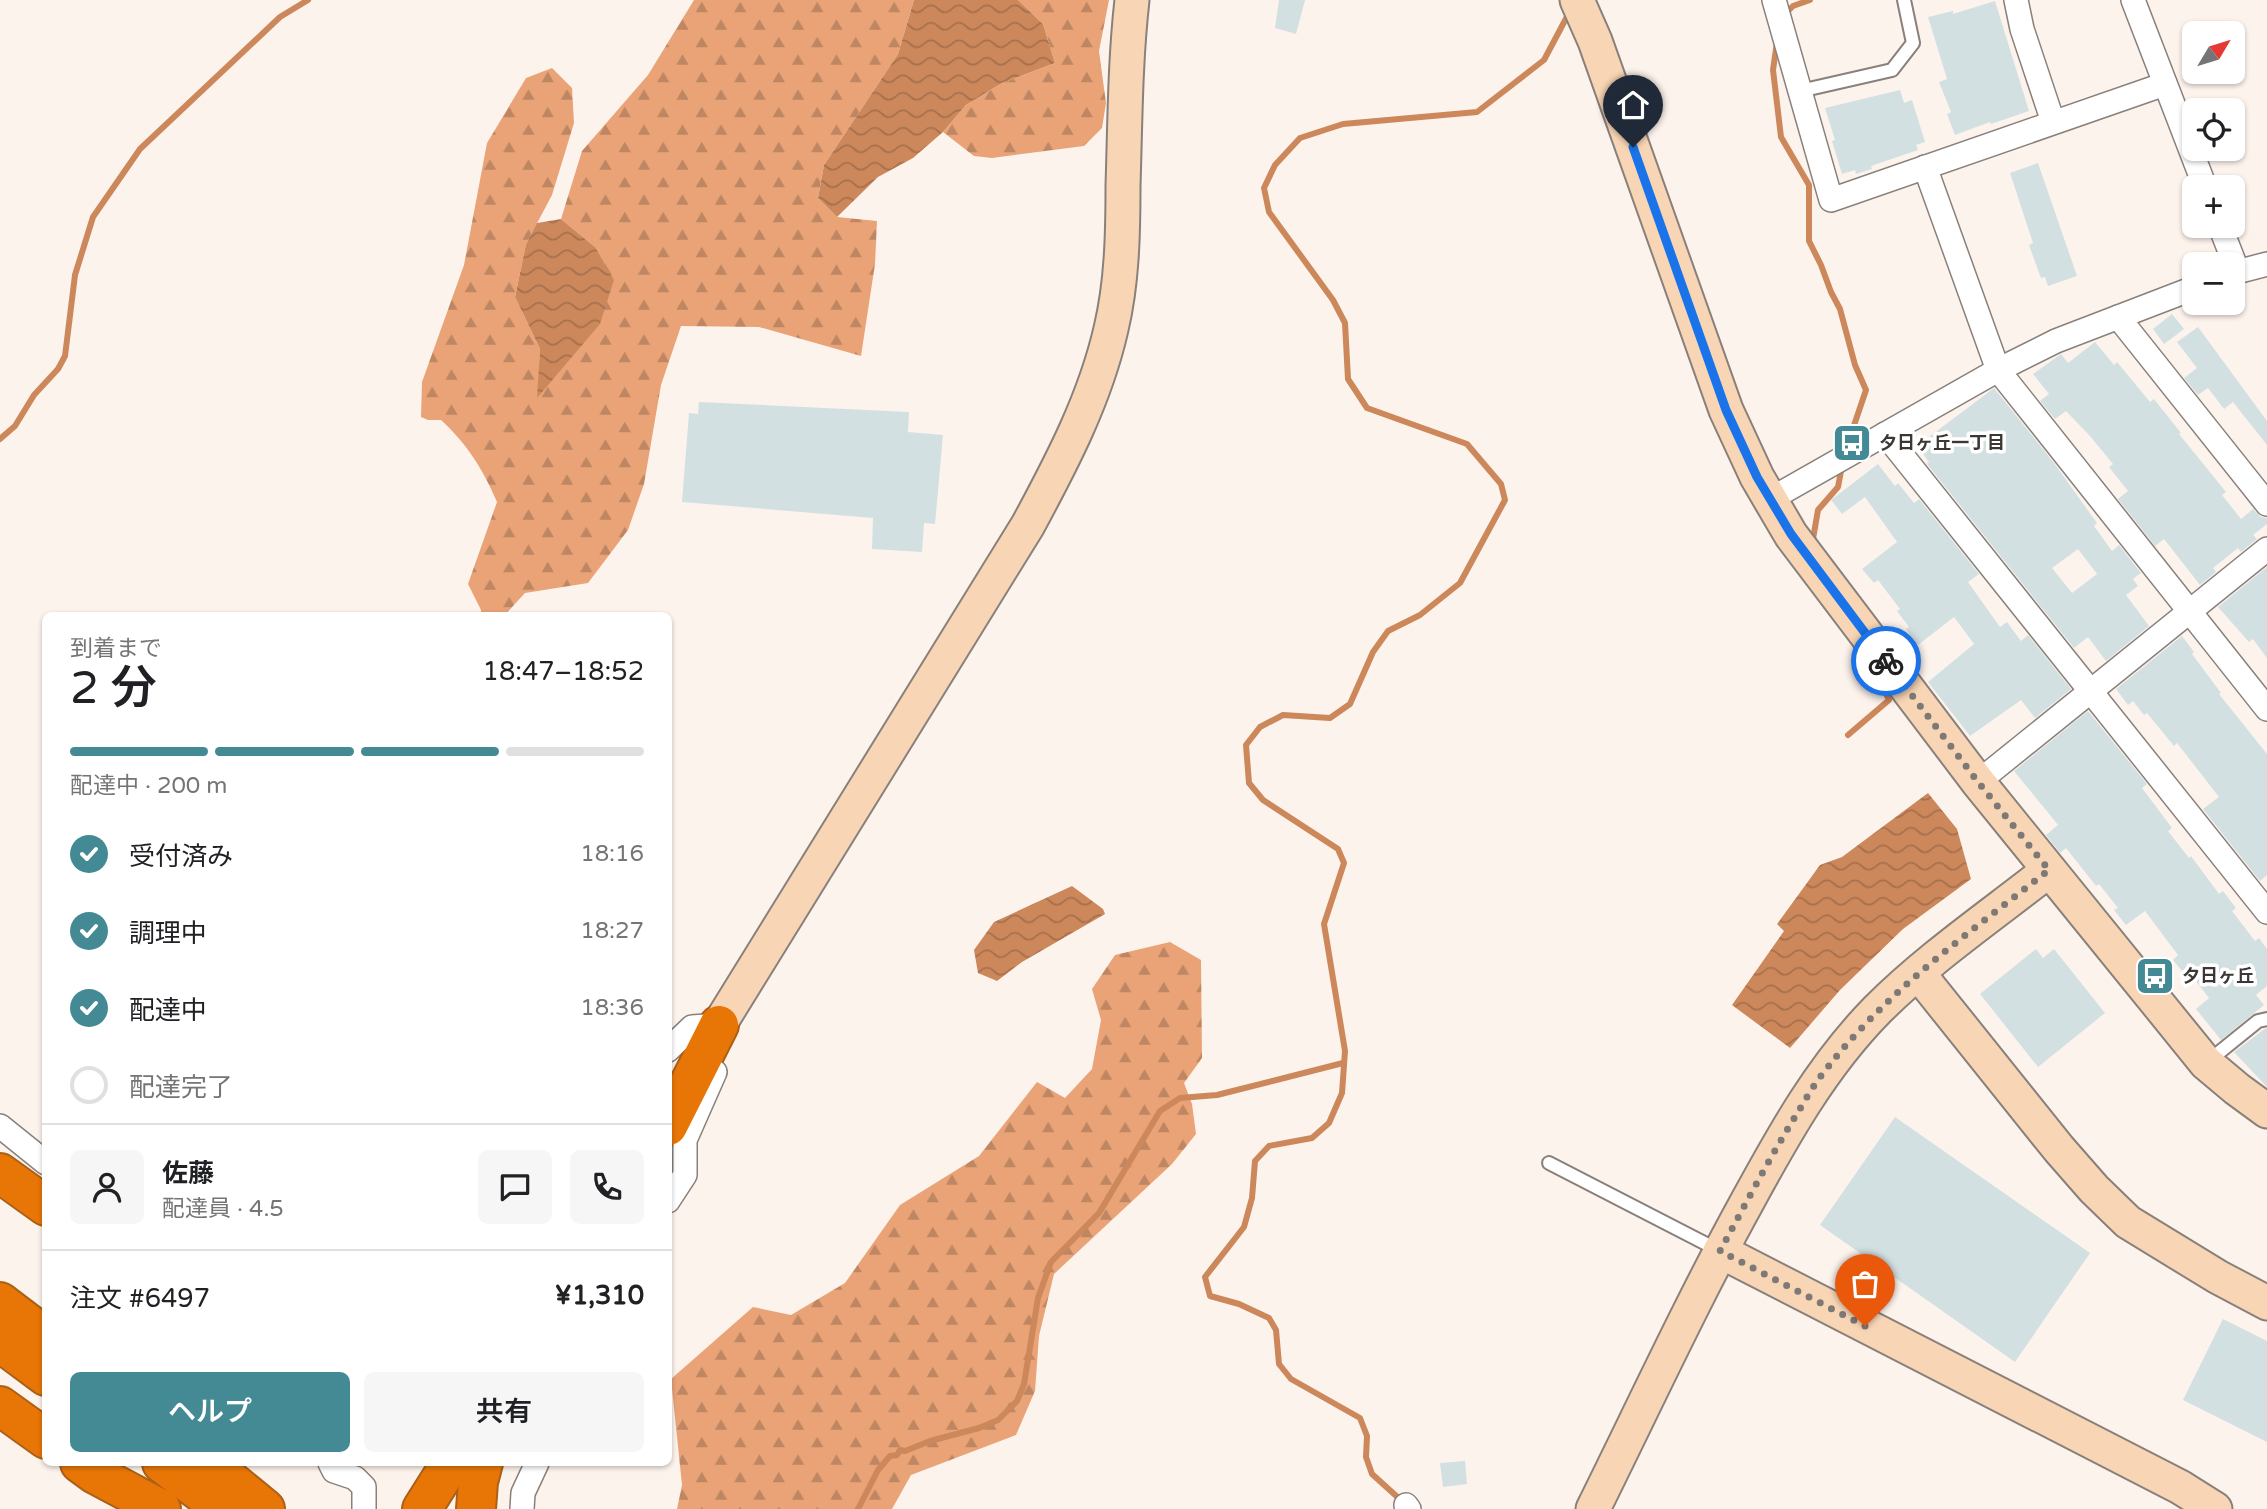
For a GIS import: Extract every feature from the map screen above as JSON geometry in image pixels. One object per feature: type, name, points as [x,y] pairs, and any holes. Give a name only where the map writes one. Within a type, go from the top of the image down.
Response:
[{"type":"highway","points":[[672,1093],[713,1036]]},
{"type":"highway","points":[[672,1118],[713,1036]]},
{"type":"highway","points":[[0,1174],[42,1203]]},
{"type":"highway","points":[[0,1302],[42,1334]]},
{"type":"highway","points":[[0,1342],[42,1373]]},
{"type":"highway","points":[[0,1406],[42,1435]]},
{"type":"highway","points":[[84,1466],[161,1509]]},
{"type":"highway","points":[[166,1466],[223,1509]]},
{"type":"highway","points":[[213,1466],[265,1509]]},
{"type":"highway","points":[[401,1509],[427,1466]]},
{"type":"highway","points":[[422,1509],[449,1466]]},
{"type":"highway","points":[[476,1509],[482,1466]]},
{"type":"street","points":[[713,1036],[1028,525],[1059,468],[1096,384],[1111,329],[1120,275],[1126,50],[1132,0]]},
{"type":"street","points":[[1577,0],[1595,41],[1726,410],[1769,500],[1791,534],[1978,782],[2206,1063],[2267,1111]]},
{"type":"street","points":[[1774,0],[1831,200],[2165,84]]},
{"type":"street","points":[[2016,0],[2026,41],[2053,122]]},
{"type":"street","points":[[2133,0],[2200,175]]},
{"type":"street","points":[[1925,167],[1998,370],[2267,709]]},
{"type":"street","points":[[2245,270],[2267,264]]},
{"type":"street","points":[[1769,500],[1998,370],[2056,341],[2182,293]]},
{"type":"street","points":[[2118,317],[2267,505]]},
{"type":"street","points":[[1885,434],[2267,912]]},
{"type":"street","points":[[1978,782],[2267,549]]},
{"type":"street","points":[[1593,1509],[1720,1251],[1782,1138],[1822,1073],[1877,1010],[1918,973],[2049,870]]},
{"type":"street","points":[[1918,973],[2059,1149],[2128,1222],[2218,1277],[2267,1303]]},
{"type":"street","points":[[672,1046],[692,1027],[728,1044],[685,1140],[685,1175],[672,1195]]},
{"type":"street","points":[[0,1126],[42,1160]]},
{"type":"street","points":[[1720,1251],[2167,1480],[2215,1509]]},
{"type":"street","points":[[332,1466],[334,1471],[355,1478],[364,1487],[364,1509]]},
{"type":"street","points":[[522,1509],[523,1493],[536,1466]]},
{"type":"lane","points":[[1800,92],[1892,71],[1913,43],[1904,0]]},
{"type":"lane","points":[[2206,1063],[2258,1021],[2267,1019]]},
{"type":"lane","points":[[1549,1163],[1720,1251]]},
{"type":"green space","points":[[694,0],[914,0],[898,54],[824,165],[818,198],[837,217],[877,221],[875,264],[861,356],[759,327],[681,326],[661,385],[644,484],[628,530],[588,583],[525,593],[508,612],[481,612],[468,584],[497,502],[480,468],[459,438],[441,420],[421,417],[422,382],[464,265],[487,143],[526,78],[552,68],[572,88],[574,123],[552,195],[526,244],[515,297],[540,349],[538,397],[595,247],[561,219],[582,151],[648,75]]},
{"type":"green space","points":[[1018,0],[1109,0],[1099,51],[1106,103],[1102,128],[1084,146],[992,158],[974,156],[943,132],[966,105],[1002,83],[1055,63],[1043,24]]},
{"type":"green space","points":[[1170,942],[1201,960],[1202,1058],[1184,1083],[1192,1104],[1196,1134],[1172,1164],[1054,1274],[1039,1336],[1035,1391],[1016,1435],[911,1475],[892,1509],[677,1509],[682,1485],[672,1378],[753,1307],[791,1315],[845,1283],[900,1205],[979,1156],[1037,1082],[1065,1098],[1092,1069],[1101,1020],[1092,989],[1115,955]]},
{"type":"water","points":[[914,0],[1018,0],[1043,24],[1055,63],[1002,83],[966,105],[943,132],[913,158],[878,177],[837,217],[818,198],[824,165],[898,54]]},
{"type":"water","points":[[561,219],[595,247],[614,280],[600,324],[537,398],[540,349],[515,297],[526,244],[537,223]]},
{"type":"water","points":[[1928,793],[1957,829],[1971,879],[1903,929],[1840,990],[1790,1048],[1732,1005],[1784,931],[1777,924],[1820,865],[1842,857]]},
{"type":"water","points":[[1072,886],[1103,909],[1105,914],[1022,962],[997,981],[978,973],[974,950],[994,922]]},
{"type":"building","points":[[1279,0],[1305,0],[1296,34],[1275,28]]},
{"type":"building","points":[[1995,1],[2029,111],[1955,135],[1947,114],[1951,112],[1939,82],[1947,79],[1928,17],[1953,11],[1953,14]]},
{"type":"building","points":[[1900,90],[1904,103],[1912,100],[1925,142],[1916,145],[1918,150],[1871,166],[1872,169],[1856,174],[1855,170],[1842,174],[1825,108]]},
{"type":"building","points":[[2038,163],[2077,276],[2048,286],[2045,277],[2041,278],[2029,245],[2033,243],[2010,173]]},
{"type":"building","points":[[2172,314],[2184,329],[2164,344],[2153,329]]},
{"type":"building","points":[[2198,327],[2267,421],[2267,445],[2233,402],[2224,409],[2208,388],[2198,395],[2184,378],[2197,368],[2177,342]]},
{"type":"building","points":[[2095,342],[2114,365],[2117,362],[2150,402],[2154,399],[2226,492],[2222,495],[2241,519],[2253,509],[2261,517],[2267,518],[2267,524],[2253,535],[2257,539],[2241,552],[2238,548],[2213,568],[2216,572],[2200,585],[2164,539],[2155,546],[2118,499],[2128,491],[2109,467],[2113,464],[2090,436],[2066,411],[2055,419],[2040,401],[2049,394],[2033,374],[2061,354],[2068,363]]},
{"type":"building","points":[[1994,388],[2054,463],[2097,523],[2094,526],[2112,551],[2119,545],[2141,573],[2133,579],[2138,586],[2126,595],[2149,626],[2106,661],[2088,637],[2074,648],[1927,464],[1929,462],[1917,446]],"holes":[[[2078,549],[2097,574],[2072,593],[2052,568]]]},
{"type":"building","points":[[699,402],[909,412],[908,432],[943,435],[935,524],[924,523],[922,552],[872,549],[873,518],[682,502],[689,413],[698,414]]},
{"type":"building","points":[[1878,464],[1895,486],[1898,483],[1914,503],[1919,499],[1979,574],[1968,582],[2000,627],[2007,622],[2021,641],[2028,635],[2071,689],[2035,718],[2021,700],[1970,736],[1928,682],[1974,644],[1954,617],[1918,645],[1897,611],[1900,609],[1878,580],[1874,583],[1862,569],[1897,542],[1865,497],[1842,514],[1831,500]]},
{"type":"building","points":[[2267,567],[2267,658],[2253,639],[2249,642],[2218,607]]},
{"type":"building","points":[[2182,636],[2221,693],[2219,694],[2267,754],[2267,875],[2260,881],[2203,809],[2219,797],[2177,743],[2174,746],[2147,713],[2144,715],[2133,701],[2128,705],[2116,689]]},
{"type":"building","points":[[2088,711],[2147,784],[2142,788],[2172,828],[2168,831],[2189,858],[2191,856],[2219,894],[2223,891],[2236,908],[2232,911],[2255,941],[2259,938],[2267,949],[2267,986],[2256,995],[2264,1005],[2221,1040],[2196,1009],[2209,998],[2186,968],[2182,971],[2173,960],[2178,955],[2145,911],[2126,925],[2114,910],[2118,908],[2099,884],[2096,886],[2066,848],[2060,853],[2046,835],[2058,825],[2014,771]]},
{"type":"building","points":[[2036,949],[2043,958],[2054,949],[2105,1013],[2038,1067],[1980,994]]},
{"type":"building","points":[[2267,1029],[2267,1087],[2234,1052]]},
{"type":"building","points":[[1895,1117],[2090,1253],[2015,1362],[1820,1225]]},
{"type":"building","points":[[2223,1319],[2267,1341],[2267,1442],[2183,1400]]},
{"type":"building","points":[[1465,1461],[1467,1484],[1443,1487],[1440,1463]]},
{"type":"waterway","points":[[0,439],[15,426],[34,395],[58,369],[65,356],[75,275],[93,217],[140,149],[280,17],[308,0]]},
{"type":"waterway","points":[[1784,15],[1793,6],[1810,0]]},
{"type":"waterway","points":[[1404,1503],[1372,1474],[1366,1457],[1367,1436],[1360,1418],[1291,1379],[1279,1364],[1276,1330],[1269,1318],[1239,1304],[1210,1296],[1205,1277],[1244,1227],[1252,1198],[1255,1161],[1269,1146],[1312,1138],[1329,1123],[1342,1093],[1345,1051],[1324,924],[1344,863],[1338,849],[1263,800],[1249,783],[1246,745],[1260,727],[1283,715],[1330,718],[1350,704],[1373,652],[1388,631],[1420,615],[1460,583],[1505,500],[1501,484],[1467,444],[1367,408],[1348,379],[1345,323],[1333,300],[1269,212],[1264,188],[1275,165],[1300,138],[1343,124],[1477,112],[1544,60],[1570,11]]},
{"type":"waterway","points":[[1777,42],[1773,70],[1781,137],[1809,185],[1809,241],[1840,309],[1855,365],[1866,390],[1846,449]]},
{"type":"waterway","points":[[1815,545],[1813,539],[1818,510],[1838,487],[1842,466]]},
{"type":"waterway","points":[[1848,735],[1889,700],[1877,674]]},
{"type":"waterway","points":[[858,1509],[878,1470],[890,1456],[897,1455],[900,1450],[905,1451],[998,1420],[1017,1401],[1024,1384],[1038,1298],[1051,1262],[1099,1213],[1160,1111],[1180,1098],[1217,1095],[1343,1063]]},
{"type":"way so far","points":[[1865,1326],[1720,1251],[1782,1138],[1822,1073],[1840,1052],[1877,1010],[1918,973],[2049,870],[1886,661]]},
{"type":"place","name":"夕日ヶ丘一丁目","points":[[1852,443]]},
{"type":"place","name":"夕日ヶ丘","points":[[2155,976]]},
{"type":"route","points":[[1633,147],[1726,410],[1757,477],[1791,534],[1886,661]]}]
